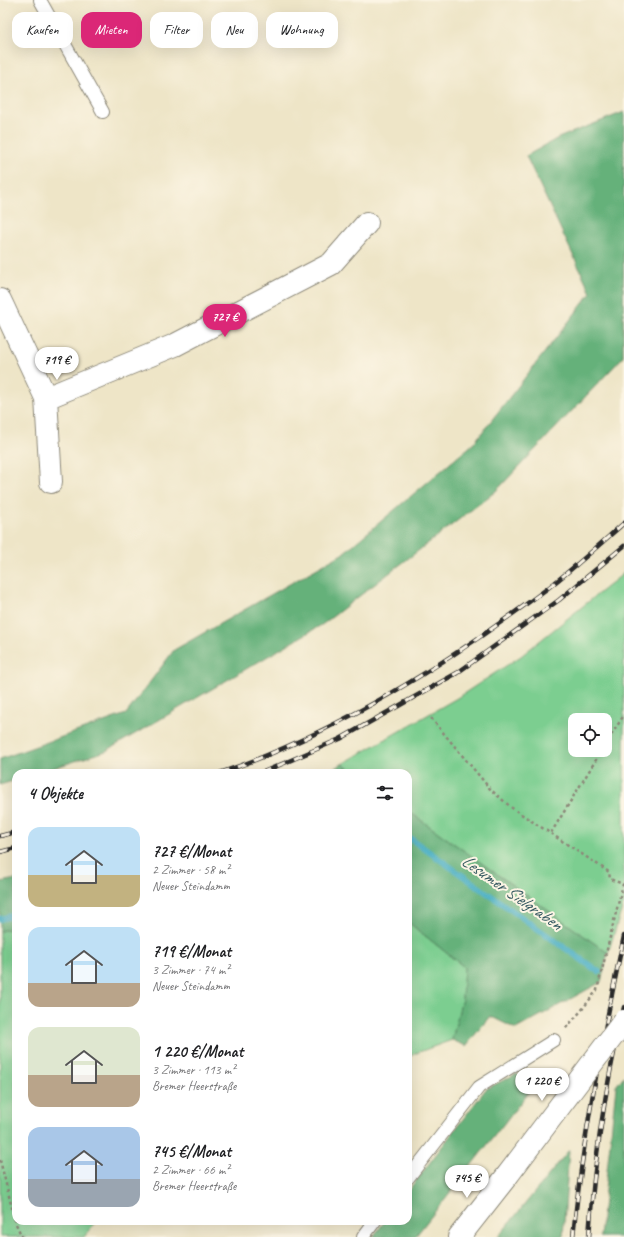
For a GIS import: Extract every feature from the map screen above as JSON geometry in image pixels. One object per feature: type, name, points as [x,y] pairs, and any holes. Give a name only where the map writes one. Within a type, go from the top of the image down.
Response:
[{"type":"street","points":[[46,398],[175,345],[330,264],[367,224]]},
{"type":"street","points":[[0,300],[46,398],[51,482]]},
{"type":"street","points":[[459,1237],[624,1021]]},
{"type":"lane","points":[[40,0],[103,112]]},
{"type":"lane","points":[[412,1173],[479,1087],[554,1040]]},
{"type":"lane","points":[[362,1237],[372,1225]]},
{"type":"path","points":[[612,734],[624,715]]},
{"type":"path","points":[[431,718],[491,790],[512,808],[608,872],[610,879],[623,884],[597,990],[582,1011],[554,1040]]},
{"type":"path","points":[[551,833],[598,757]]},
{"type":"path","points":[[0,1160],[12,1208]]},
{"type":"path","points":[[16,1225],[22,1237]]},
{"type":"green space","points":[[624,112],[623,357],[496,491],[323,624],[106,751],[50,769],[12,769],[12,781],[0,785],[0,759],[126,714],[174,650],[342,554],[473,444],[591,293],[526,156],[558,138]]},
{"type":"green space","points":[[624,573],[624,902],[608,953],[412,814],[412,769],[349,769],[342,764],[457,698],[521,656]]},
{"type":"green space","points":[[342,764],[349,769],[332,769]]},
{"type":"green space","points":[[412,814],[608,953],[601,982],[516,1029],[490,1016],[466,1046],[452,1040],[462,999],[464,967],[412,925]]},
{"type":"green space","points":[[12,880],[12,928],[0,931],[0,882]]},
{"type":"green space","points":[[412,925],[464,967],[462,999],[452,1040],[412,1055]]},
{"type":"green space","points":[[12,928],[12,1225],[93,1225],[84,1237],[0,1237],[0,931]]},
{"type":"green space","points":[[516,1074],[535,1084],[415,1237],[373,1237],[382,1225],[412,1225],[412,1186],[486,1089]]},
{"type":"green space","points":[[624,1076],[624,1237],[600,1237],[616,1086]]},
{"type":"green space","points":[[569,1150],[563,1237],[498,1237]]},
{"type":"waterway","name":"Lesumer Sielgraben","points":[[412,840],[599,972]]},
{"type":"waterway","name":"Lesumer Sielgraben","points":[[0,919],[12,916]]},
{"type":"railway","points":[[230,769],[307,737],[350,716],[432,669],[510,616],[548,588],[624,523]]},
{"type":"railway","points":[[270,769],[340,739],[457,673],[559,600],[624,546]]},
{"type":"railway","points":[[0,836],[12,833]]},
{"type":"railway","points":[[0,852],[12,849]]},
{"type":"railway","points":[[573,1237],[588,1123],[601,1048],[624,936]]},
{"type":"railway","points":[[589,1237],[594,1179],[606,1093],[624,1007]]}]
